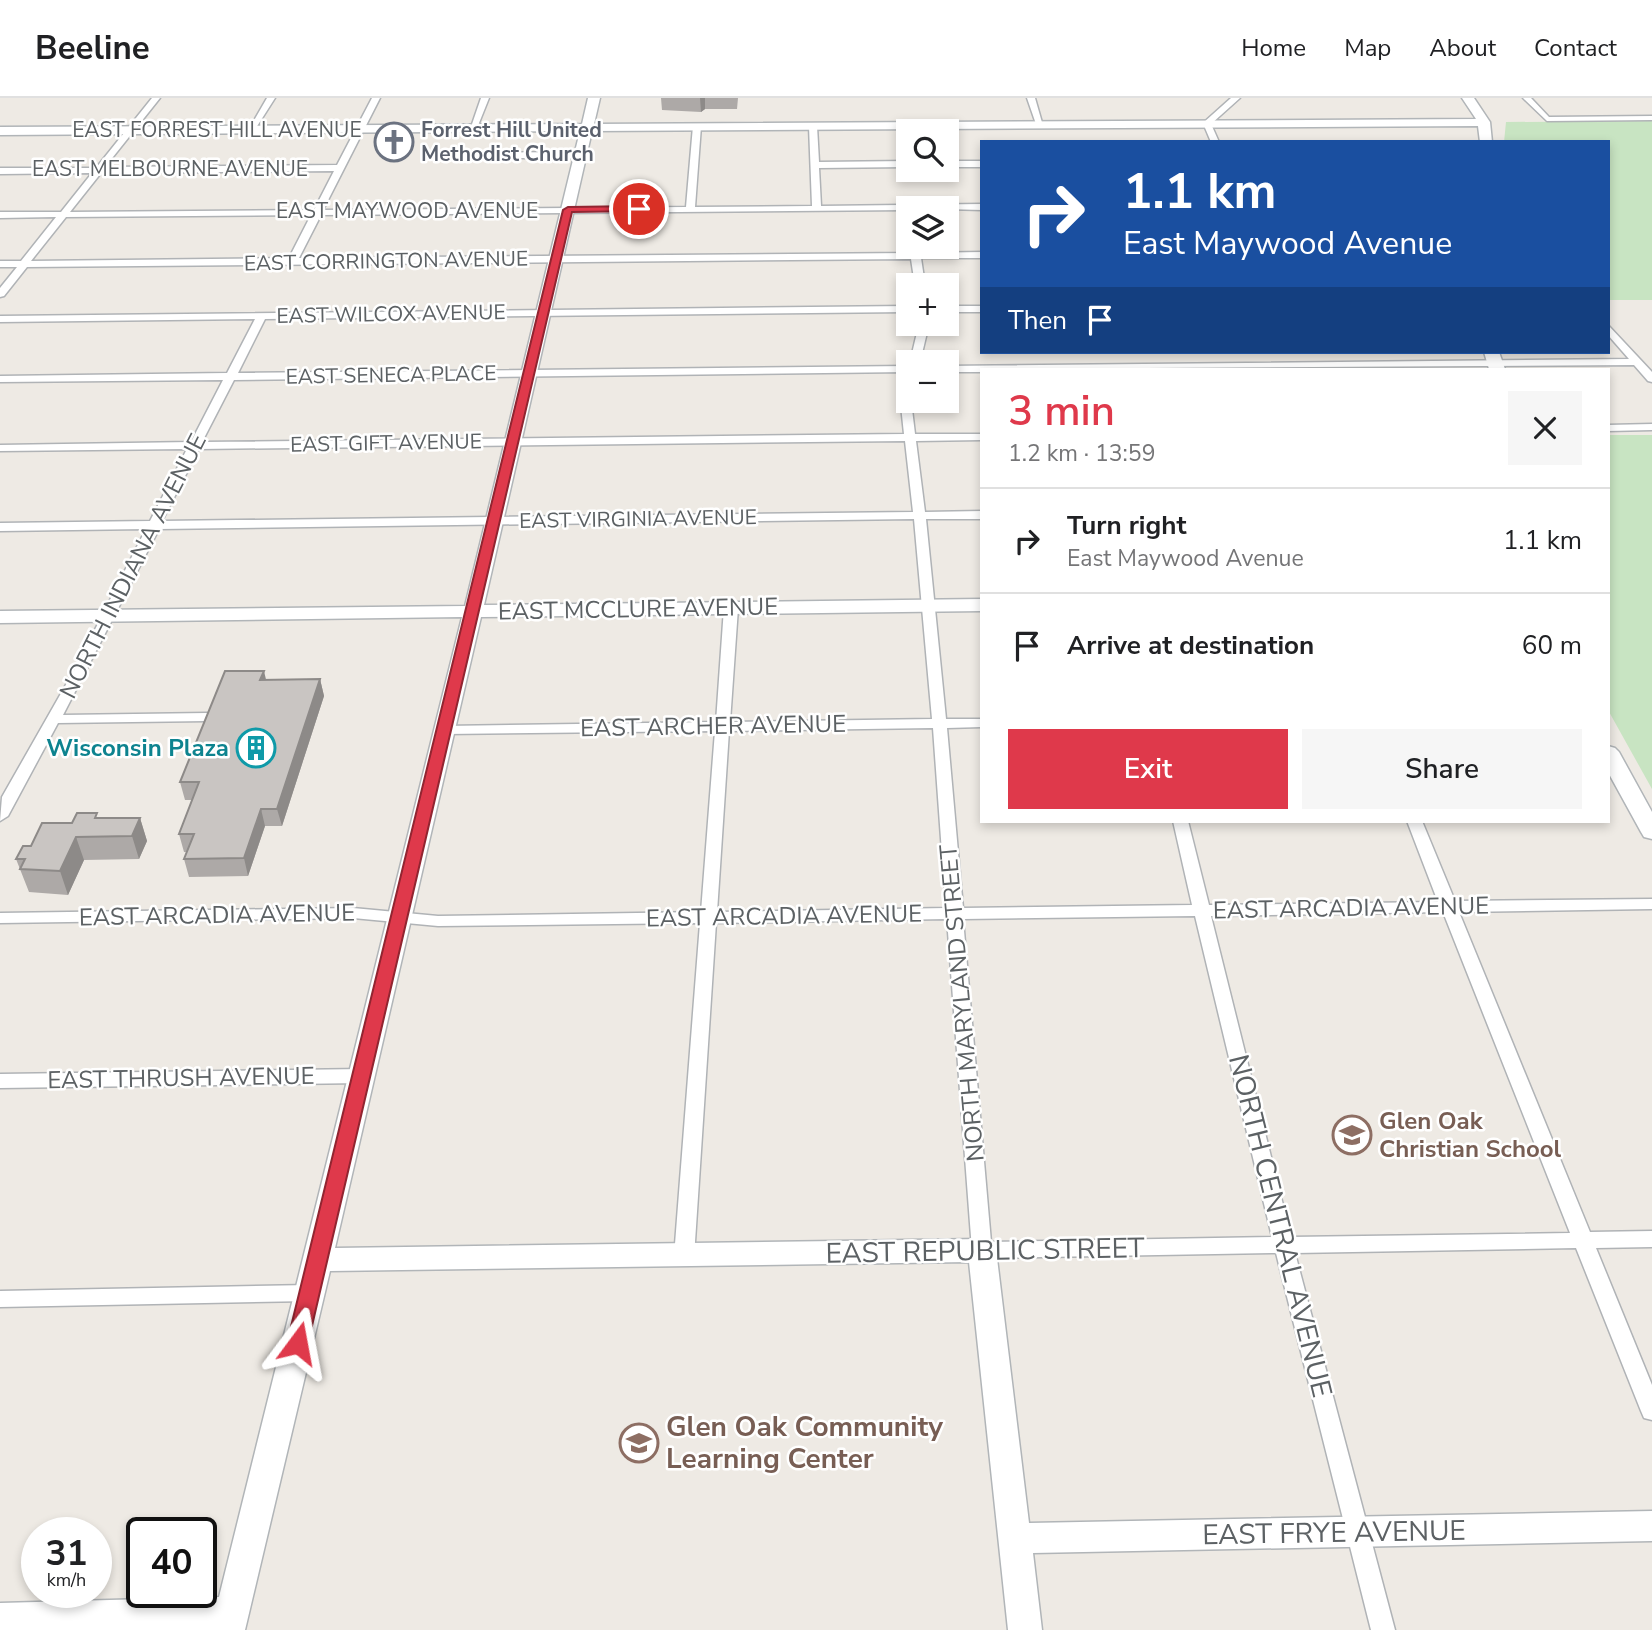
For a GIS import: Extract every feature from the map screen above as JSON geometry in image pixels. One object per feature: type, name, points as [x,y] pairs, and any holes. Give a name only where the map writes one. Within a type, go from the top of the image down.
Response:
[{"type":"street","points":[[0,294],[156,98]]},
{"type":"street","points":[[251,129],[271,98]]},
{"type":"street","points":[[292,262],[376,98]]},
{"type":"street","points":[[473,128],[485,98]]},
{"type":"street","points":[[0,1619],[230,1622],[401,918],[594,98]]},
{"type":"street","points":[[1031,98],[1040,124]]},
{"type":"street","points":[[1213,140],[1207,123],[1236,98]]},
{"type":"street","points":[[1468,98],[1484,122],[1486,140]]},
{"type":"street","points":[[1527,98],[1547,120],[1652,118]]},
{"type":"street","name":"EAST FORREST HILL AVENUE","points":[[0,131],[1484,122]]},
{"type":"street","points":[[813,125],[817,208]]},
{"type":"street","points":[[690,209],[697,126]]},
{"type":"street","points":[[450,156],[580,155]]},
{"type":"street","points":[[815,165],[896,164]]},
{"type":"street","points":[[959,164],[980,164]]},
{"type":"street","name":"EAST MELBOURNE AVENUE","points":[[0,171],[340,168]]},
{"type":"street","name":"EAST MAYWOOD AVENUE","points":[[959,208],[980,207]]},
{"type":"street","name":"EAST MAYWOOD AVENUE","points":[[0,215],[896,209]]},
{"type":"street","name":"EAST CORRINGTON AVENUE","points":[[0,264],[556,259],[896,251]]},
{"type":"street","name":"EAST CORRINGTON AVENUE","points":[[959,254],[980,255]]},
{"type":"street","name":"EAST WILCOX AVENUE","points":[[0,319],[896,309]]},
{"type":"street","points":[[959,309],[980,309]]},
{"type":"street","name":"NORTH INDIANA AVENUE","points":[[0,816],[8,782],[53,719],[262,316]]},
{"type":"street","points":[[1610,330],[1652,379]]},
{"type":"street","points":[[1228,368],[1638,362]]},
{"type":"street","name":"EAST SENECA PLACE","points":[[0,379],[896,369]]},
{"type":"street","points":[[959,369],[980,369]]},
{"type":"street","name":"NORTH MARYLAND STREET","points":[[907,413],[930,605],[982,1251],[1025,1630]]},
{"type":"street","points":[[1610,428],[1652,427]]},
{"type":"street","name":"EAST GIFT AVENUE","points":[[0,448],[980,437]]},
{"type":"street","name":"EAST VIRGINIA AVENUE","points":[[0,527],[980,515]]},
{"type":"street","name":"EAST MCCLURE AVENUE","points":[[0,617],[980,605]]},
{"type":"street","points":[[684,1257],[731,608]]},
{"type":"street","points":[[53,719],[207,717]]},
{"type":"street","name":"EAST ARCHER AVENUE","points":[[445,730],[980,723]]},
{"type":"street","points":[[1610,756],[1652,832]]},
{"type":"street","name":"NORTH CENTRAL AVENUE","points":[[1180,823],[1284,1247],[1384,1630]]},
{"type":"street","points":[[1415,823],[1652,1411]]},
{"type":"street","name":"EAST ARCADIA AVENUE","points":[[0,918],[353,913],[438,921],[1652,904]]},
{"type":"street","name":"EAST THRUSH AVENUE","points":[[0,1081],[363,1076]]},
{"type":"street","name":"EAST REPUBLIC STREET","points":[[318,1261],[1652,1239]]},
{"type":"street","points":[[0,1299],[309,1293]]},
{"type":"street","name":"EAST FRYE AVENUE","points":[[1016,1538],[1652,1526]]},
{"type":"green space","points":[[1652,121],[1652,300],[1610,300],[1610,140],[1504,140],[1506,122]]},
{"type":"green space","points":[[1610,435],[1652,435],[1652,789],[1610,714]]},
{"type":"building","name":"Wisconsin Plaza","points":[[225,671],[264,671],[260,680],[320,679],[277,809],[261,809],[244,858],[184,859],[194,834],[179,834],[199,782],[180,782]]},
{"type":"building","points":[[77,813],[97,813],[95,818],[140,818],[132,836],[76,837],[60,871],[20,869],[25,859],[16,859],[23,846],[31,846],[42,823],[72,823]]},
{"type":"place","name":"Forrest Hill United Methodist Church","points":[[394,142]]},
{"type":"place","name":"Wisconsin Plaza","points":[[256,748]]},
{"type":"place","name":"Glen Oak Christian School","points":[[1352,1135]]},
{"type":"place","name":"Glen Oak Community Learning Center","points":[[639,1443]]},
{"type":"route","points":[[298,1343],[568,210],[639,209]]}]
